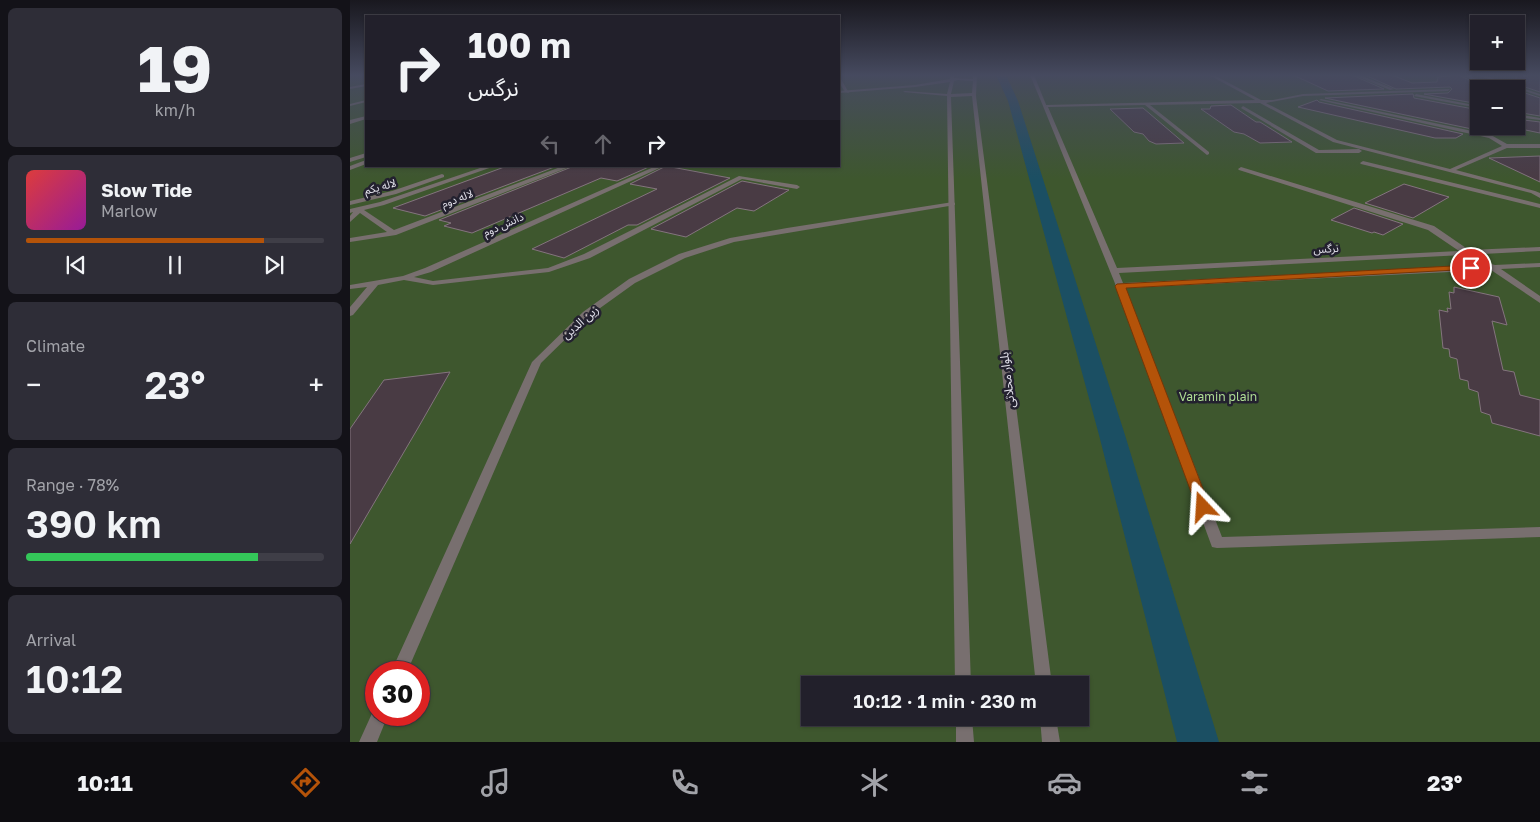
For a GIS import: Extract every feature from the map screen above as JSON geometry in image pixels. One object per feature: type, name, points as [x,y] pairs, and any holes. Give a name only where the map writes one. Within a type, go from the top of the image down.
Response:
[{"type":"street","points":[[950,110],[964,676]]},
{"type":"street","name":"بلوار محلاتی","points":[[976,110],[1043,676]]},
{"type":"street","points":[[1047,110],[1120,286],[1217,543],[1540,532]]},
{"type":"street","points":[[1153,110],[1206,154]]},
{"type":"street","points":[[1247,110],[1318,152],[1372,151]]},
{"type":"street","points":[[1275,110],[1335,141],[1533,192],[1540,196]]},
{"type":"street","points":[[1364,110],[1491,138],[1506,146]]},
{"type":"street","points":[[350,113],[365,117]]},
{"type":"street","points":[[1525,116],[1540,119]]},
{"type":"street","points":[[350,122],[365,117]]},
{"type":"street","points":[[1450,171],[1506,146],[1532,146],[1540,148]]},
{"type":"street","points":[[350,160],[365,155]]},
{"type":"street","points":[[350,168],[365,162]]},
{"type":"street","points":[[1363,163],[1540,206]]},
{"type":"street","name":"لاله یکم","points":[[350,204],[394,193],[469,167]]},
{"type":"street","points":[[350,211],[399,199],[489,167]]},
{"type":"street","name":"لاله دوم","points":[[350,240],[393,233],[565,167]]},
{"type":"street","name":"دانش دوم","points":[[350,287],[404,278],[428,270],[659,167]]},
{"type":"street","points":[[1241,169],[1431,228],[1466,252]]},
{"type":"street","points":[[404,278],[433,283],[549,270],[587,256],[741,177],[798,186]]},
{"type":"street","name":"زین الدین","points":[[404,661],[537,362],[586,314],[632,281],[682,256],[733,240],[796,228],[953,204]]},
{"type":"street","points":[[350,220],[360,210]]},
{"type":"street","points":[[360,210],[393,233]]},
{"type":"street","name":"نرگس","points":[[1114,271],[1540,249]]},
{"type":"street","points":[[1120,286],[1540,264]]},
{"type":"street","points":[[1491,266],[1540,300]]},
{"type":"street","points":[[350,313],[374,284]]},
{"type":"street","points":[[368,742],[375,726]]},
{"type":"street","points":[[964,726],[965,742]]},
{"type":"street","points":[[1049,726],[1050,742]]},
{"type":"green space","name":"Varamin plain","points":[[350,110],[365,110],[365,167],[840,167],[840,110],[1470,110],[1470,135],[1525,135],[1525,110],[1540,110],[1540,742],[350,742]]},
{"type":"building","points":[[1111,110],[1145,110],[1184,143],[1156,144],[1149,141],[1143,134],[1134,132]]},
{"type":"building","points":[[1202,110],[1238,110],[1292,142],[1260,143],[1244,134],[1234,132]]},
{"type":"building","points":[[1310,110],[1353,110],[1463,134],[1456,138],[1435,138]]},
{"type":"building","points":[[1380,110],[1470,110],[1470,129]]},
{"type":"building","points":[[1525,110],[1540,110],[1540,116],[1525,114]]},
{"type":"building","points":[[1525,120],[1540,122],[1540,133],[1525,130]]},
{"type":"building","points":[[1540,156],[1540,182],[1489,158],[1490,158]]},
{"type":"building","points":[[504,167],[554,167],[425,216],[393,208]]},
{"type":"building","points":[[572,167],[649,167],[617,181],[601,178],[472,233],[444,226],[451,223],[439,220]]},
{"type":"building","points":[[664,167],[730,178],[637,225],[628,225],[564,258],[532,249],[657,189],[630,184]]},
{"type":"building","points":[[742,181],[789,190],[754,211],[737,208],[686,237],[651,229]]},
{"type":"building","points":[[1404,184],[1449,197],[1413,218],[1365,203]]},
{"type":"building","points":[[1354,208],[1403,224],[1383,235],[1331,220]]},
{"type":"building","points":[[1454,287],[1499,297],[1507,325],[1492,321],[1503,370],[1514,372],[1520,395],[1540,400],[1540,436],[1492,423],[1490,415],[1481,412],[1478,392],[1469,389],[1468,381],[1460,379],[1457,359],[1450,357],[1449,349],[1443,348],[1439,310],[1448,312],[1447,308],[1451,309],[1449,292],[1454,293]]},
{"type":"building","points":[[450,372],[350,544],[350,429],[384,380]]},
{"type":"waterway","points":[[1016,110],[1112,435],[1198,742]]},
{"type":"route","points":[[1203,507],[1120,286],[1471,268]]}]
